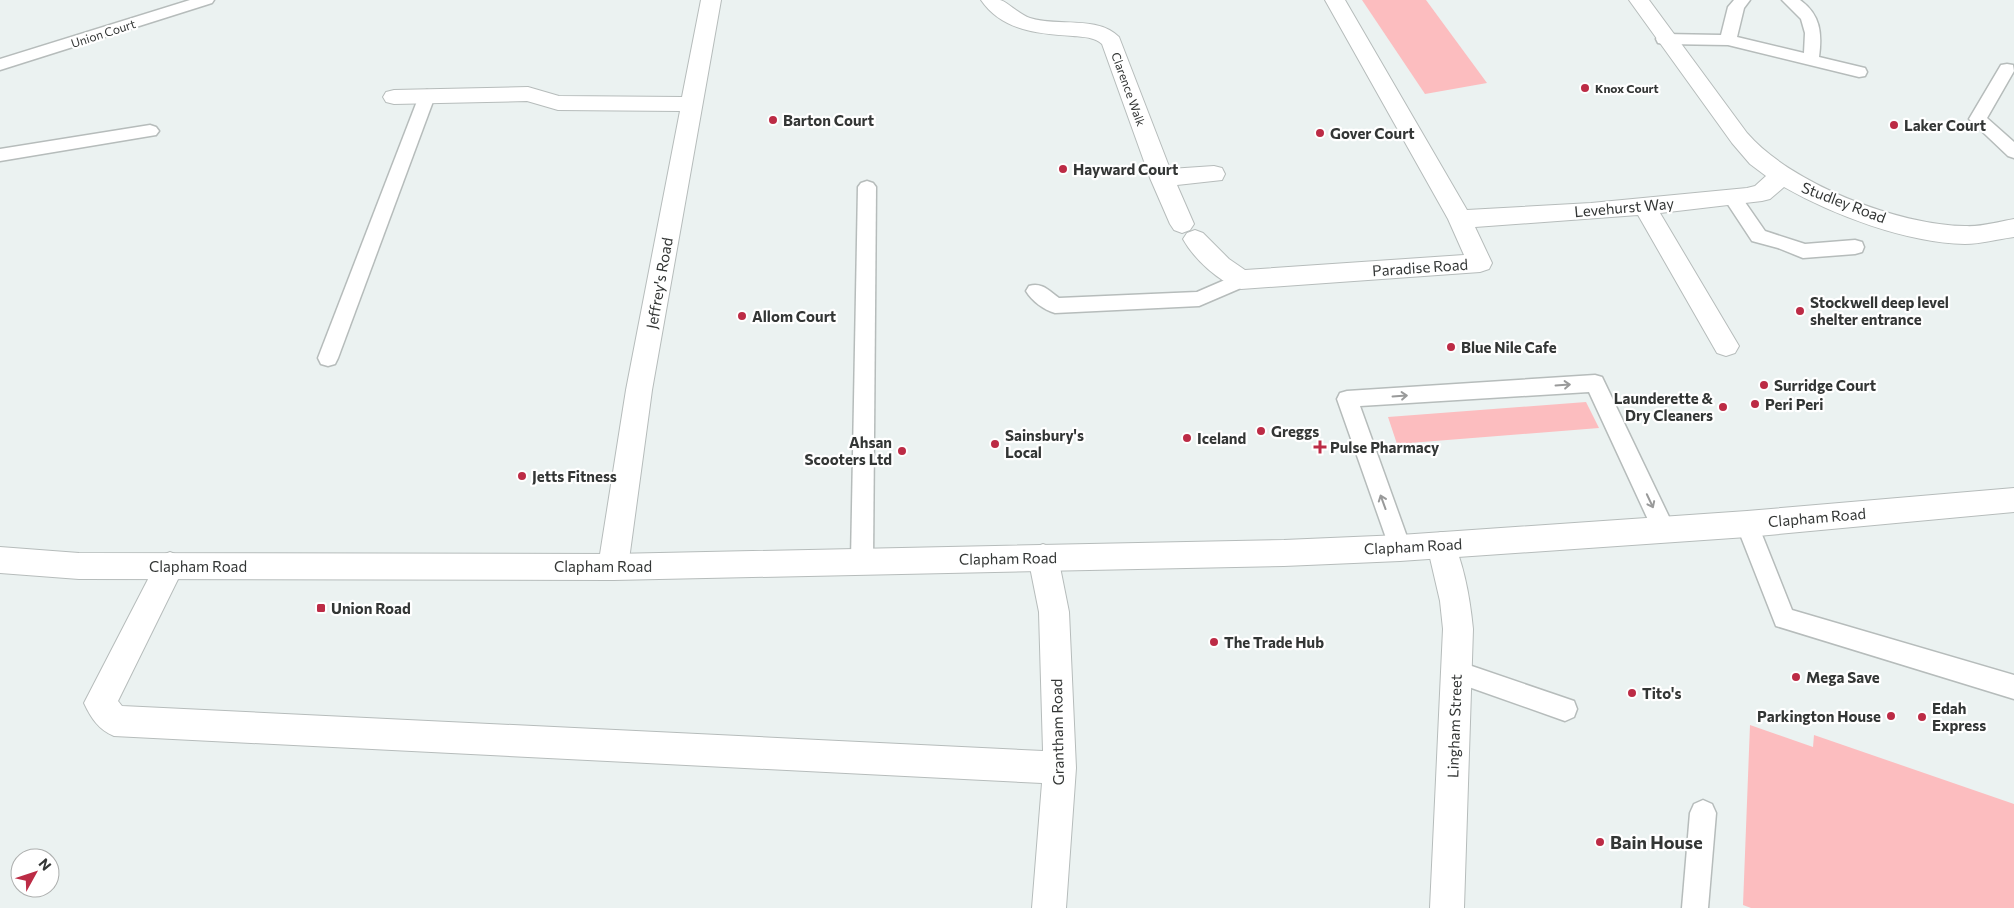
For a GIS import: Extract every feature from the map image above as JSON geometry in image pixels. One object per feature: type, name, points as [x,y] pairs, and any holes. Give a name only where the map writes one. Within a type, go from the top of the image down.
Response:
[{"type":"main road","name":"Jeffrey's Road","points":[[613,567],[639,390],[711,0]]},
{"type":"main road","name":"Clarence Walk","points":[[991,0],[1005,14],[1030,25],[1096,32],[1106,36],[1112,42],[1162,178],[1189,231],[1220,265],[1241,280]]},
{"type":"main road","name":"Paradise Road","points":[[1241,280],[1480,263],[1460,219],[1335,0]]},
{"type":"main road","name":"Studley Road","points":[[1639,0],[1664,39],[1739,136],[1758,158],[1781,176],[1820,196],[1918,228],[1965,235],[2014,228]]},
{"type":"main road","points":[[394,97],[528,94],[558,103],[691,104]]},
{"type":"main road","points":[[1162,178],[1214,174]]},
{"type":"main road","name":"Levehurst Way","points":[[1460,219],[1591,211],[1762,193],[1781,176]]},
{"type":"main road","points":[[1644,205],[1726,346]]},
{"type":"main road","name":"Clapham Road","points":[[0,560],[79,566],[613,567],[1259,554],[1400,548],[2011,504]]},
{"type":"main road","name":"Lingham Street","points":[[1441,545],[1455,601],[1458,629],[1447,908]]},
{"type":"main road","name":"Grantham Road","points":[[1043,557],[1054,612],[1060,768],[1049,908]]},
{"type":"main road","points":[[170,565],[100,704],[114,721],[1060,768]]},
{"type":"lane","name":"Union Court","points":[[0,65],[206,0]]},
{"type":"lane","points":[[1728,40],[1736,7],[1742,0]]},
{"type":"lane","points":[[1790,0],[1803,8],[1812,22],[1814,37],[1811,60]]},
{"type":"lane","points":[[1664,39],[1728,40],[1859,72]]},
{"type":"lane","points":[[2007,69],[1978,119],[2014,152]]},
{"type":"lane","points":[[328,358],[427,96]]},
{"type":"lane","points":[[0,155],[150,131]]},
{"type":"lane","points":[[862,561],[867,187]]},
{"type":"lane","points":[[1732,197],[1759,236],[1783,242],[1803,251],[1855,247]]},
{"type":"lane","points":[[1036,292],[1055,306],[1199,299],[1241,280]]},
{"type":"lane","points":[[1400,548],[1347,399],[1595,383],[1664,530]]},
{"type":"lane","points":[[1747,524],[1784,618],[2014,687]]},
{"type":"lane","points":[[1456,672],[1565,709]]},
{"type":"lane","points":[[1695,908],[1704,813]]},
{"type":"shaded area","points":[[1362,0],[1426,0],[1487,83],[1425,94]]},
{"type":"shaded area","points":[[1586,402],[1599,428],[1397,444],[1388,417]]},
{"type":"shaded area","points":[[1750,725],[1813,747],[1814,735],[2014,804],[2014,908],[1751,908],[1743,905]]},
{"type":"place","name":"Knox Court","points":[[1585,88]]},
{"type":"place","name":"Barton Court","points":[[773,120]]},
{"type":"place","name":"Laker Court","points":[[1894,125]]},
{"type":"place","name":"Gover Court","points":[[1320,133]]},
{"type":"place","name":"Hayward Court","points":[[1063,169]]},
{"type":"place","name":"Stockwell deep level shelter entrance","points":[[1800,311]]},
{"type":"place","name":"Allom Court","points":[[742,316]]},
{"type":"place","name":"Blue Nile Cafe","points":[[1451,347]]},
{"type":"place","name":"Surridge Court","points":[[1764,385]]},
{"type":"place","name":"Peri Peri","points":[[1755,404]]},
{"type":"place","name":"Launderette & Dry Cleaners","points":[[1723,407]]},
{"type":"place","name":"Greggs","points":[[1261,431]]},
{"type":"place","name":"Iceland","points":[[1187,438]]},
{"type":"place","name":"Sainsbury's Local","points":[[995,444]]},
{"type":"place","name":"Pulse Pharmacy","points":[[1320,447]]},
{"type":"place","name":"Ahsan Scooters Ltd","points":[[902,451]]},
{"type":"place","name":"Jetts Fitness","points":[[522,476]]},
{"type":"place","name":"Union Road","points":[[321,608]]},
{"type":"place","name":"The Trade Hub","points":[[1214,642]]},
{"type":"place","name":"Mega Save","points":[[1796,677]]},
{"type":"place","name":"Tito's","points":[[1632,693]]},
{"type":"place","name":"Parkington House","points":[[1891,716]]},
{"type":"place","name":"Edah Express","points":[[1922,717]]},
{"type":"place","name":"Bain House","points":[[1600,842]]}]
